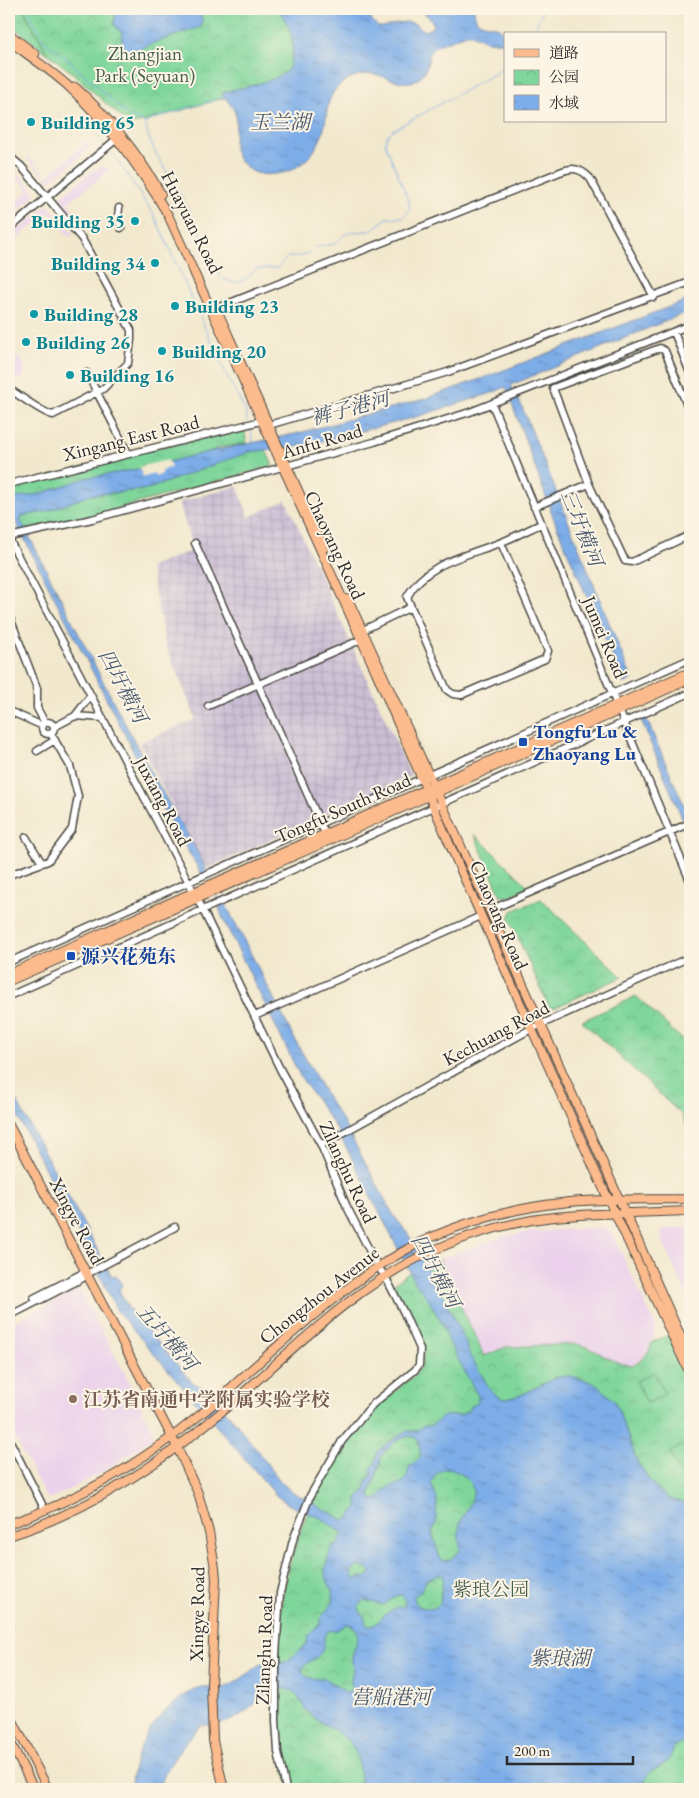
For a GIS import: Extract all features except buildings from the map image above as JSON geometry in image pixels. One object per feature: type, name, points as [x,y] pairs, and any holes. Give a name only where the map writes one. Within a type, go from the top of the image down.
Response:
[{"type":"main road","name":"Huayuan Road","points":[[9,34],[72,84],[103,112],[120,137],[148,171],[172,213],[260,421],[270,434],[285,467]]},
{"type":"main road","name":"Huayuan Road","points":[[9,41],[66,84],[120,137]]},
{"type":"main road","name":"Huayuan Road","points":[[214,309],[269,425],[270,434]]},
{"type":"main road","name":"Chaoyang Road","points":[[285,467],[362,635],[430,776],[690,1357]]},
{"type":"main road","name":"Chaoyang Road","points":[[362,635],[481,916],[690,1374]]},
{"type":"main road","name":"Tongfu South Road","points":[[618,708],[690,672]]},
{"type":"main road","name":"Tongfu South Road","points":[[9,974],[326,838],[618,708],[690,679]]},
{"type":"main road","name":"Tongfu South Road","points":[[9,980],[195,895]]},
{"type":"main road","name":"Xingye Road","points":[[9,1125],[84,1275]]},
{"type":"main road","name":"Xingye Road","points":[[9,1134],[170,1439],[194,1494],[211,1572],[210,1750],[219,1789]]},
{"type":"main road","name":"Chongzhou Avenue","points":[[9,1524],[45,1510],[108,1479],[170,1439],[202,1414],[316,1313],[360,1279],[416,1244],[481,1220],[520,1210],[561,1203],[690,1199]]},
{"type":"main road","name":"Chongzhou Avenue","points":[[9,1536],[55,1518],[105,1493],[150,1467],[226,1408],[330,1315],[362,1291],[403,1265],[479,1233],[527,1220],[616,1213],[690,1211]]},
{"type":"main road","points":[[9,1713],[48,1789]]},
{"type":"main road","name":"Xingye Road","points":[[210,1727],[214,1752],[224,1789]]},
{"type":"main road","points":[[9,1739],[34,1789]]},
{"type":"street","points":[[9,229],[120,137]]},
{"type":"street","points":[[9,156],[21,166],[82,239],[130,330],[131,340],[128,363],[103,389],[53,415],[46,414],[33,403],[9,388]]},
{"type":"street","points":[[214,309],[560,172],[576,168],[590,178],[654,297]]},
{"type":"street","points":[[119,208],[118,217],[121,228]]},
{"type":"street","points":[[269,425],[448,372],[654,297],[690,282]]},
{"type":"street","name":"Anfu Road","points":[[9,538],[92,519],[374,442],[509,398],[690,326]]},
{"type":"street","points":[[674,332],[690,373]]},
{"type":"street","points":[[690,413],[665,351],[660,348],[553,388],[589,484],[625,561],[632,562],[690,535]]},
{"type":"street","points":[[87,373],[128,453]]},
{"type":"street","name":"Jumei Road","points":[[492,404],[690,881]]},
{"type":"street","name":"Xingang East Road","points":[[9,484],[260,421]]},
{"type":"street","points":[[534,507],[589,484]]},
{"type":"street","points":[[501,542],[548,651],[545,658],[461,695],[453,694],[446,690],[407,597],[416,584],[432,570],[450,560],[501,542],[541,524]]},
{"type":"street","name":"Juxiang Road","points":[[9,538],[195,895]]},
{"type":"street","points":[[195,543],[326,838]]},
{"type":"street","points":[[208,706],[362,635],[411,606]]},
{"type":"street","points":[[9,615],[37,688],[37,708],[44,725],[43,730],[45,734],[75,716],[91,695]]},
{"type":"street","points":[[9,962],[690,660]]},
{"type":"street","points":[[9,996],[690,693]]},
{"type":"street","points":[[9,711],[44,725],[51,723],[55,740],[70,766],[78,796],[72,829],[48,861],[9,875]]},
{"type":"street","points":[[75,716],[103,718]]},
{"type":"street","points":[[37,751],[55,740]]},
{"type":"street","points":[[490,910],[687,824]]},
{"type":"street","points":[[26,838],[42,863]]},
{"type":"street","name":"Zilanghu Road","points":[[195,895],[254,1016],[321,1145],[347,1207],[378,1267],[385,1276],[418,1342],[421,1357],[419,1364],[411,1374],[373,1404],[342,1441],[310,1496],[293,1540],[280,1593],[276,1656],[278,1752],[286,1789]]},
{"type":"street","points":[[254,1016],[481,916]]},
{"type":"street","name":"Kechuang Road","points":[[321,1145],[532,1028],[690,957]]},
{"type":"street","points":[[9,1311],[106,1264],[175,1227]]},
{"type":"street","points":[[9,1316],[84,1275]]},
{"type":"street","points":[[9,1439],[45,1510]]},
{"type":"shaded area","points":[[88,141],[91,145],[82,153],[83,155],[49,182],[27,159],[29,157],[47,177]]},
{"type":"shaded area","points":[[104,165],[109,171],[67,203],[87,227],[85,230],[59,198],[94,170],[96,171]]},
{"type":"shaded area","points":[[18,173],[36,194],[9,218],[9,209],[29,191],[15,175]]},
{"type":"shaded area","points":[[48,205],[73,234],[70,237],[49,212],[9,245],[9,238]]},
{"type":"shaded area","points":[[20,357],[25,368],[23,378],[9,384],[9,363]]},
{"type":"shaded area","points":[[237,486],[249,517],[286,500],[411,776],[206,869],[139,743],[196,719],[165,643],[150,567],[193,550],[179,502]]},
{"type":"shaded area","points":[[690,1227],[690,1304],[661,1237],[662,1229]]},
{"type":"shaded area","points":[[607,1228],[612,1234],[656,1326],[647,1355],[632,1365],[622,1365],[613,1362],[587,1346],[526,1345],[506,1347],[484,1356],[439,1259],[504,1236]]},
{"type":"shaded area","name":"江苏省南通中学附属实验学校","points":[[79,1289],[124,1372],[153,1433],[150,1440],[101,1473],[50,1499],[45,1496],[9,1426],[9,1324]]},
{"type":"green space","points":[[13,9],[23,9],[48,54],[9,24],[9,14]]},
{"type":"green space","name":"Zhangjian Park (Seyuan)","points":[[23,9],[330,9],[299,76],[135,124],[123,119],[75,75],[48,54]]},
{"type":"green space","points":[[244,429],[247,443],[219,448],[171,467],[9,503],[9,487],[148,450]]},
{"type":"green space","points":[[266,450],[273,466],[90,516],[23,530],[15,513],[90,495],[148,489],[221,461],[249,452]]},
{"type":"green space","points":[[474,834],[529,887],[508,897],[501,896]]},
{"type":"green space","points":[[541,899],[622,977],[554,1008],[549,1007],[509,918],[512,911]]},
{"type":"green space","points":[[636,996],[690,1047],[690,1135],[682,1115],[582,1021]]},
{"type":"green space","name":"紫琅湖","points":[[439,1259],[484,1356],[506,1347],[576,1344],[591,1349],[616,1362],[632,1365],[645,1356],[652,1342],[690,1326],[690,1789],[290,1789],[286,1777],[281,1741],[279,1631],[281,1606],[291,1559],[307,1513],[341,1449],[348,1443],[376,1407],[415,1375],[422,1365],[424,1352],[423,1338],[414,1323],[412,1311],[403,1302],[394,1284],[407,1274]]},
{"type":"green space","points":[[654,1372],[665,1394],[647,1403],[636,1381]]},
{"type":"green space","points":[[690,1442],[690,1472],[681,1476],[670,1452]]},
{"type":"water","points":[[120,9],[155,9],[159,15],[163,15],[175,9],[198,9],[203,21],[201,27],[150,44],[127,54],[122,46],[122,34],[114,24],[116,12]]},
{"type":"water","name":"玉兰湖","points":[[278,9],[300,9],[306,14],[313,9],[362,9],[378,27],[410,22],[425,31],[432,28],[433,24],[431,19],[420,9],[474,9],[479,22],[500,29],[504,34],[504,43],[487,41],[469,33],[433,47],[425,72],[417,80],[411,82],[373,74],[350,78],[333,93],[328,105],[323,132],[316,148],[311,154],[292,170],[265,175],[248,169],[237,157],[234,147],[236,115],[222,93],[270,80],[286,72],[290,64],[293,46],[285,21]]},
{"type":"water","points":[[690,299],[690,311],[511,385],[522,407],[632,679],[624,684],[555,522],[506,387],[413,418],[302,446],[249,452],[148,489],[90,495],[45,512],[21,516],[21,521],[118,711],[199,855],[208,879],[204,878],[162,807],[13,517],[9,518],[9,499],[39,494],[86,478],[139,469],[299,433],[424,399]]},
{"type":"water","points":[[646,718],[690,819],[690,837],[641,720]]},
{"type":"water","name":"紫琅湖","points":[[217,896],[226,905],[294,1038],[342,1120],[394,1216],[407,1232],[446,1302],[465,1341],[470,1356],[491,1391],[500,1398],[507,1399],[523,1394],[559,1376],[571,1376],[591,1382],[601,1388],[614,1401],[637,1461],[650,1481],[670,1499],[690,1505],[690,1740],[675,1745],[668,1760],[647,1775],[643,1789],[363,1789],[358,1760],[350,1743],[310,1714],[292,1691],[284,1688],[267,1694],[234,1719],[224,1723],[200,1726],[166,1771],[158,1789],[130,1789],[135,1762],[145,1738],[170,1707],[191,1691],[229,1686],[264,1662],[286,1662],[307,1644],[308,1636],[319,1625],[322,1616],[333,1603],[333,1595],[325,1570],[333,1545],[337,1546],[343,1533],[319,1517],[291,1506],[277,1496],[117,1311],[9,1100],[9,1087],[111,1275],[117,1277],[122,1285],[119,1290],[128,1307],[192,1382],[207,1390],[234,1420],[281,1482],[291,1491],[343,1520],[350,1517],[357,1507],[357,1498],[365,1490],[367,1480],[372,1475],[370,1471],[375,1463],[378,1451],[406,1431],[415,1431],[424,1426],[431,1426],[444,1416],[461,1415],[479,1402],[477,1399],[479,1398],[451,1346],[441,1321],[415,1282],[336,1128],[300,1076],[223,919],[216,899]],"holes":[[[409,1436],[414,1437],[418,1440],[421,1457],[409,1467],[403,1482],[388,1488],[376,1500],[371,1499],[370,1493],[380,1465],[381,1455],[396,1441]],[[444,1469],[458,1473],[466,1478],[473,1490],[473,1496],[459,1527],[460,1551],[450,1560],[443,1561],[440,1558],[432,1533],[436,1523],[437,1499],[431,1483],[436,1474]],[[359,1566],[371,1571],[369,1576],[354,1579],[351,1572]],[[439,1574],[443,1576],[440,1604],[433,1609],[419,1607],[415,1603],[414,1596],[420,1592],[427,1579]],[[398,1595],[402,1595],[405,1600],[404,1607],[396,1607],[377,1623],[368,1626],[358,1607],[364,1600],[383,1605]],[[347,1624],[353,1626],[358,1634],[352,1658],[352,1688],[347,1693],[324,1678],[306,1676],[302,1670],[305,1665],[320,1654],[324,1644],[324,1636],[328,1631],[337,1630]]]},
{"type":"pier","points":[[168,460],[171,467],[161,471],[162,474],[155,477],[154,473],[143,477],[139,467]]},
{"type":"waterway","points":[[27,9],[45,42],[70,61],[127,115],[145,123],[224,97]]},
{"type":"waterway","points":[[534,32],[543,9]]},
{"type":"waterway","points":[[682,9],[690,23]]},
{"type":"waterway","points":[[145,123],[150,141],[188,210],[220,277],[230,282],[240,282],[256,269],[277,268],[288,257],[303,255],[315,247],[335,244],[344,235],[351,232],[370,231],[387,218],[404,217],[410,209],[409,202],[385,143],[387,136],[393,130],[504,69]]},
{"type":"waterway","points":[[82,116],[104,144]]},
{"type":"waterway","points":[[112,153],[155,217],[227,376],[246,412],[247,421]]},
{"type":"waterway","points":[[250,427],[253,442]]},
{"type":"place","name":"Building 65","points":[[31,122]]},
{"type":"place","name":"Building 35","points":[[135,221]]},
{"type":"place","name":"Building 34","points":[[155,263]]},
{"type":"place","name":"Building 23","points":[[175,306]]},
{"type":"place","name":"Building 28","points":[[34,314]]},
{"type":"place","name":"Building 26","points":[[26,342]]},
{"type":"place","name":"Building 20","points":[[162,351]]},
{"type":"place","name":"Building 16","points":[[70,375]]},
{"type":"place","name":"Tongfu Lu & Zhaoyang Lu","points":[[523,742]]},
{"type":"place","name":"源兴花苑东","points":[[71,956]]},
{"type":"place","name":"江苏省南通中学附属实验学校","points":[[73,1399]]},
{"type":"water label","name":"裤子港河","points":[[350,408]]},
{"type":"water label","name":"三圩横河","points":[[582,528]]},
{"type":"water label","name":"四圩横河","points":[[123,686]]},
{"type":"water label","name":"四圩横河","points":[[436,1271]]},
{"type":"water label","name":"五圩横河","points":[[167,1337]]},
{"type":"water label","name":"营船港河","points":[[391,1697]]},
{"type":"park label","name":"紫琅公园","points":[[491,1589]]}]
